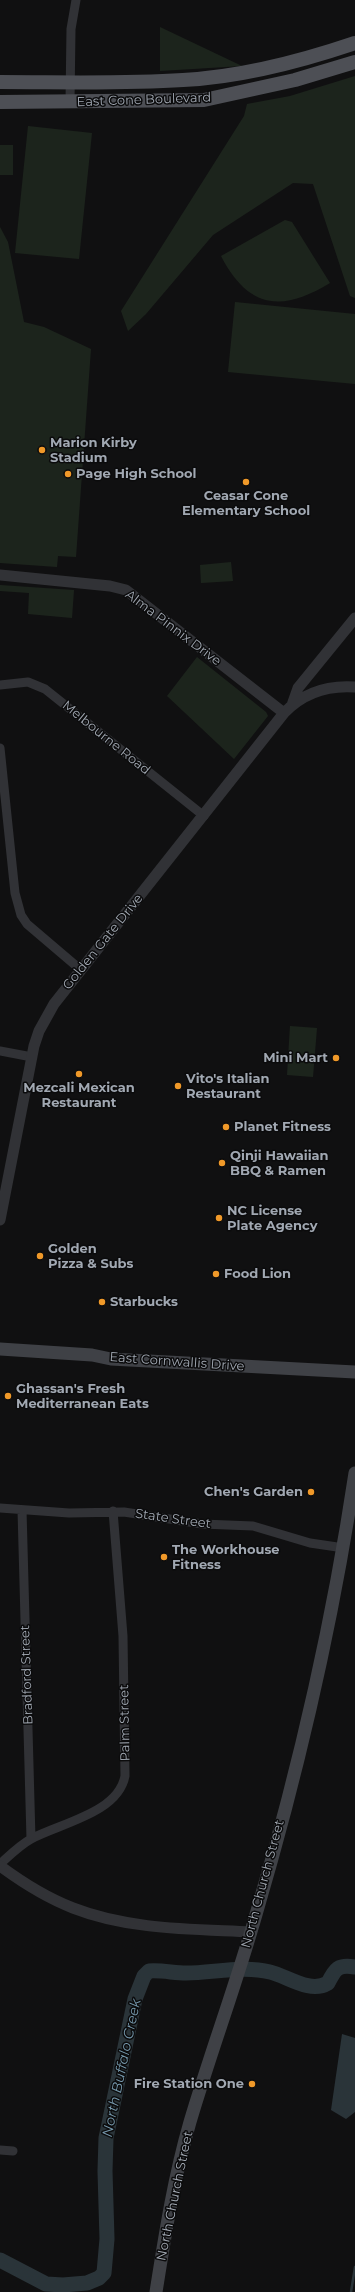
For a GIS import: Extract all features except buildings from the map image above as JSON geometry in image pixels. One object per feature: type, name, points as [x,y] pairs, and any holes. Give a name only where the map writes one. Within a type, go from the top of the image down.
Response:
[{"type":"main road","name":"East Cone Boulevard","points":[[0,82],[184,80],[220,76],[289,64],[355,43]]},
{"type":"main road","name":"East Cone Boulevard","points":[[0,102],[204,100],[295,80],[355,62]]},
{"type":"main road","name":"East Cornwallis Drive","points":[[0,1349],[92,1355],[111,1359],[355,1372]]},
{"type":"main road","name":"North Church Street","points":[[156,2292],[174,2191],[190,2123],[251,1932],[304,1732],[344,1548],[355,1473]]},
{"type":"street","points":[[70,102],[68,82],[71,30],[76,0]]},
{"type":"street","name":"Alma Pinnix Drive","points":[[0,575],[110,586],[126,590],[284,714]]},
{"type":"street","name":"Golden Gate Drive","points":[[292,705],[298,688],[355,618]]},
{"type":"street","name":"Melbourne Road","points":[[0,685],[28,682],[45,689],[204,816]]},
{"type":"street","name":"Golden Gate Drive","points":[[0,1220],[32,1057],[39,1031],[47,1016],[81,970],[292,705],[303,697],[326,688],[355,687]]},
{"type":"street","points":[[0,748],[15,893],[21,915],[27,924],[81,970]]},
{"type":"street","points":[[0,1051],[32,1057]]},
{"type":"street","name":"State Street","points":[[0,1508],[83,1513],[113,1511],[202,1524],[259,1527],[310,1543],[344,1548]]},
{"type":"street","name":"Bradford Street","points":[[22,1510],[31,1839]]},
{"type":"street","name":"Palm Street","points":[[0,1865],[31,1839],[105,1806],[117,1796],[123,1787],[125,1776],[123,1636],[113,1511]]},
{"type":"street","points":[[0,1865],[24,1883],[48,1897],[74,1909],[107,1918],[185,1929],[251,1932]]},
{"type":"street","points":[[0,2150],[13,2151]]},
{"type":"shaded area","points":[[160,27],[242,66],[160,71]]},
{"type":"shaded area","points":[[355,76],[355,298],[350,296],[313,184],[293,183],[213,235],[146,314],[128,331],[121,311],[244,116],[247,104],[290,96]]},
{"type":"shaded area","points":[[28,126],[92,133],[79,259],[15,253]]},
{"type":"shaded area","points":[[0,145],[13,145],[13,175],[0,175]]},
{"type":"shaded area","points":[[285,220],[292,222],[330,283],[312,293],[296,299],[281,301],[267,300],[254,295],[243,286],[231,273],[221,256]]},
{"type":"shaded area","name":"Marion Kirby Stadium","points":[[0,227],[8,242],[24,322],[44,327],[91,349],[76,557],[58,556],[57,567],[0,563]]},
{"type":"shaded area","points":[[235,302],[355,314],[355,384],[228,372]]},
{"type":"shaded area","points":[[231,562],[233,581],[201,583],[200,565]]},
{"type":"shaded area","points":[[0,585],[74,590],[72,618],[28,614],[29,593],[0,591]]},
{"type":"shaded area","points":[[197,657],[266,712],[268,716],[234,759],[167,696]]},
{"type":"shaded area","points":[[290,1026],[317,1028],[313,1077],[287,1075]]},
{"type":"shaded area","points":[[342,2034],[355,2038],[355,2112],[346,2119],[331,2110]]},
{"type":"waterway","name":"North Buffalo Creek","points":[[0,2260],[46,2284],[63,2285],[87,2283],[99,2278],[104,2273],[107,2239],[105,2171],[106,2138],[135,1999],[144,1976],[149,1971],[196,1973],[249,1969],[270,1972],[306,1985],[321,1986],[328,1983],[335,1971],[341,1967],[355,1967]]},
{"type":"waterway","points":[[351,2292],[355,2267]]},
{"type":"place","name":"Marion Kirby Stadium","points":[[42,450]]},
{"type":"place","name":"Page High School","points":[[68,474]]},
{"type":"place","name":"Ceasar Cone Elementary School","points":[[246,482]]},
{"type":"place","name":"Mini Mart","points":[[336,1058]]},
{"type":"place","name":"Mezcali Mexican Restaurant","points":[[79,1074]]},
{"type":"place","name":"Vito's Italian Restaurant","points":[[178,1086]]},
{"type":"place","name":"Planet Fitness","points":[[226,1127]]},
{"type":"place","name":"Qinji Hawaiian BBQ & Ramen","points":[[222,1163]]},
{"type":"place","name":"NC License Plate Agency","points":[[219,1218]]},
{"type":"place","name":"Golden Pizza & Subs","points":[[40,1256]]},
{"type":"place","name":"Food Lion","points":[[216,1274]]},
{"type":"place","name":"Starbucks","points":[[102,1302]]},
{"type":"place","name":"Ghassan's Fresh Mediterranean Eats","points":[[8,1396]]},
{"type":"place","name":"Chen's Garden","points":[[311,1492]]},
{"type":"place","name":"The Workhouse Fitness","points":[[164,1557]]},
{"type":"place","name":"Fire Station One","points":[[252,2084]]}]
